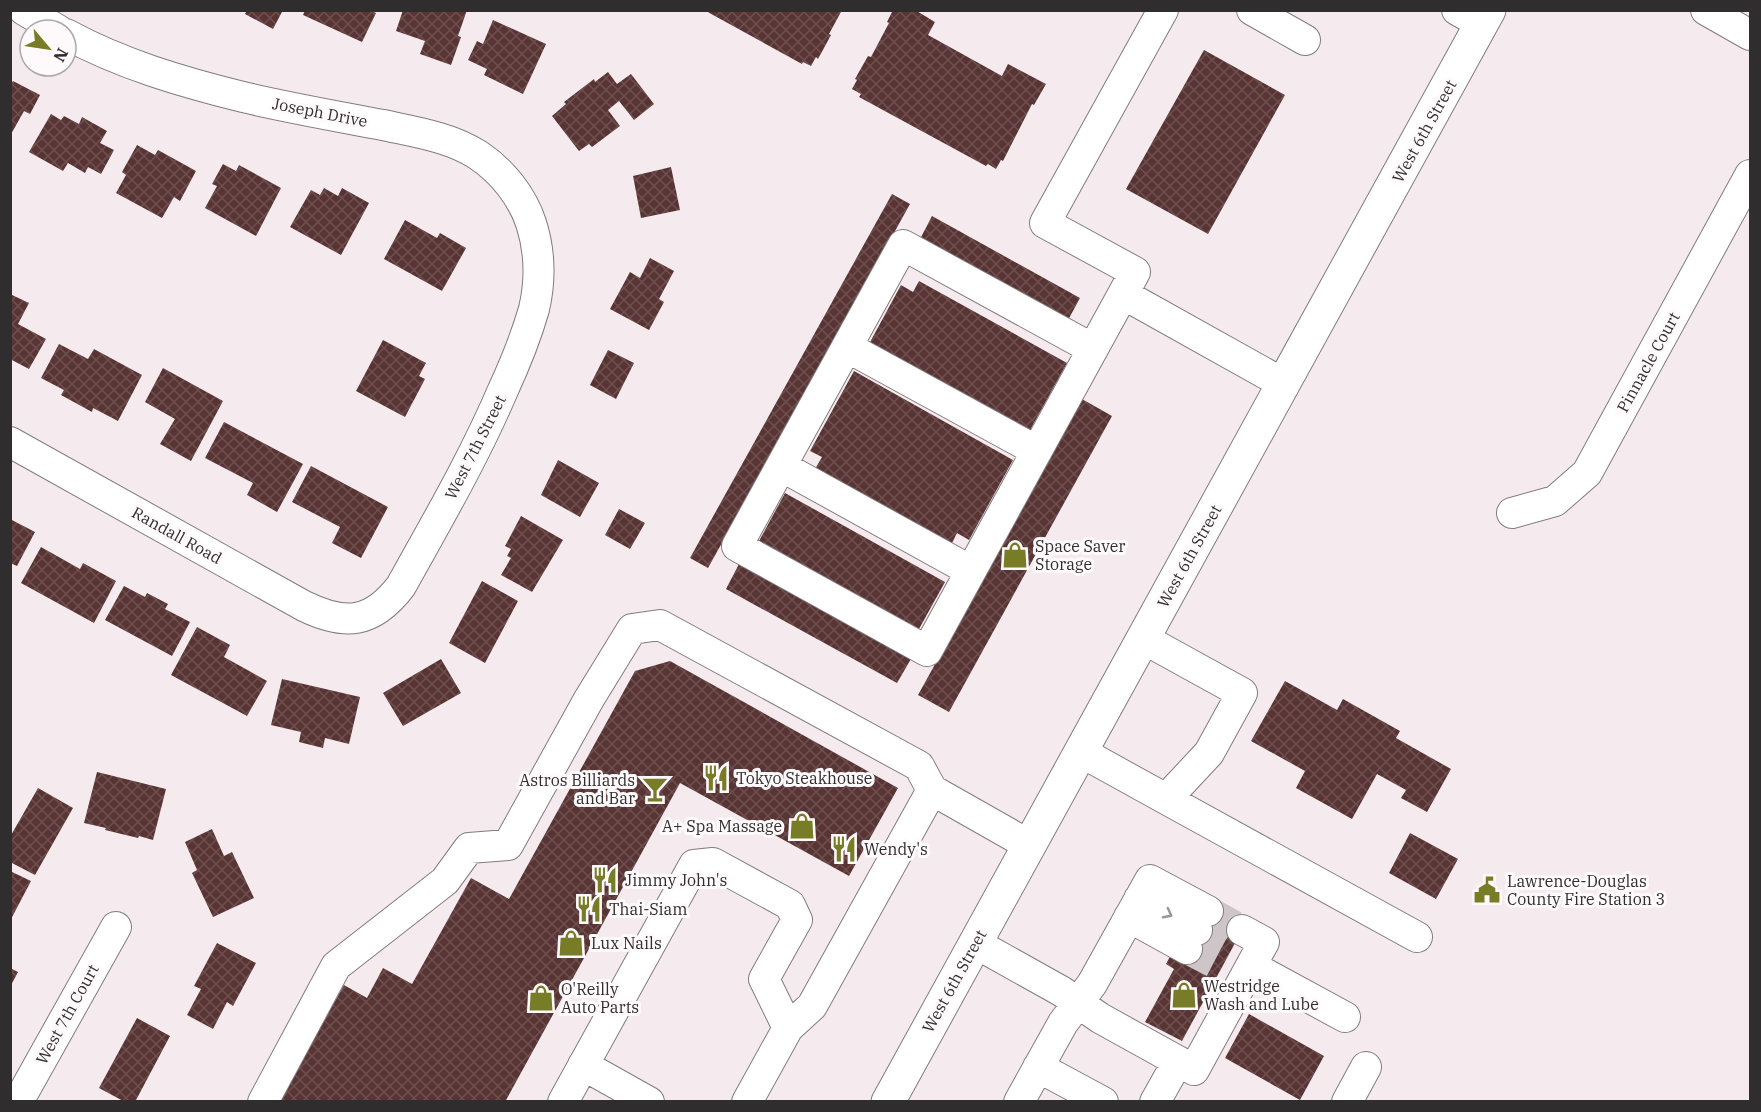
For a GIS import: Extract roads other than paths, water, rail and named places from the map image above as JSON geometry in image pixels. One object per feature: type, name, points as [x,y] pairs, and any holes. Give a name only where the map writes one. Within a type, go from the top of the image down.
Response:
[{"type":"main road","name":"West 6th Street","points":[[888,1101],[1284,384],[1476,15]]},
{"type":"street","points":[[24,10],[38,18]]},
{"type":"street","points":[[1093,350],[903,245],[737,546],[927,651],[1093,350],[1135,272],[1045,223],[1163,10]]},
{"type":"street","points":[[1252,10],[1305,40]]},
{"type":"street","points":[[1706,10],[1750,35]]},
{"type":"street","name":"Joseph Drive","points":[[78,40],[167,77],[244,97],[422,133],[462,146],[478,155],[506,179],[523,205],[536,237]]},
{"type":"street","name":"Pinnacle Court","points":[[1512,513],[1555,501],[1587,472],[1750,175]]},
{"type":"street","name":"West 7th Street","points":[[347,619],[359,618],[392,599],[489,423],[534,308],[539,273],[536,237]]},
{"type":"street","points":[[1123,294],[1284,384]]},
{"type":"street","points":[[848,346],[1037,451]]},
{"type":"street","name":"Randall Road","points":[[10,442],[304,606],[333,618],[347,619]]},
{"type":"street","points":[[781,466],[971,571]]},
{"type":"street","points":[[263,1101],[336,966],[445,881],[469,848],[508,845],[589,699],[632,629],[660,625],[670,630],[919,766],[932,790],[1029,844]]},
{"type":"street","points":[[1143,639],[1242,693],[1209,753],[1166,799]]},
{"type":"street","points":[[1081,752],[1417,937]]},
{"type":"street","points":[[747,1101],[788,1028],[812,1006],[932,790]]},
{"type":"street","points":[[563,1101],[694,865],[713,863],[790,905],[797,920],[764,979],[788,1028]]},
{"type":"street","points":[[1139,899],[1197,930],[1139,899]]},
{"type":"street","points":[[1019,1101],[1063,1023],[1092,984],[1139,899]]},
{"type":"street","name":"West 7th Court","points":[[18,1101],[116,927]]},
{"type":"street","points":[[975,943],[1061,991],[1100,1018],[1194,1070],[1244,956],[1345,1017]]},
{"type":"street","points":[[1155,1101],[1178,1061]]},
{"type":"street","points":[[583,1065],[649,1101]]},
{"type":"street","points":[[1038,1067],[1103,1101]]},
{"type":"street","points":[[1347,1101],[1366,1067]]},
{"type":"tunnel","points":[[1208,911],[1242,930]]},
{"type":"tunnel","points":[[1197,930],[1232,949]]},
{"type":"tunnel","points":[[1187,949],[1222,967]]},
{"type":"place","name":"Space Saver Storage","points":[[1015,555]]},
{"type":"place","name":"Tokyo Steakhouse","points":[[716,778]]},
{"type":"place","name":"Astros Billiards and Bar","points":[[655,789]]},
{"type":"place","name":"A+ Spa Massage","points":[[802,826]]},
{"type":"place","name":"Wendy's","points":[[844,849]]},
{"type":"place","name":"Jimmy John's","points":[[605,880]]},
{"type":"place","name":"Lawrence-Douglas County Fire Station 3","points":[[1487,890]]},
{"type":"place","name":"Thai-Siam","points":[[589,909]]},
{"type":"place","name":"Lux Nails","points":[[571,943]]},
{"type":"place","name":"Westridge Wash and Lube","points":[[1184,995]]},
{"type":"place","name":"O'Reilly Auto Parts","points":[[541,998]]}]
